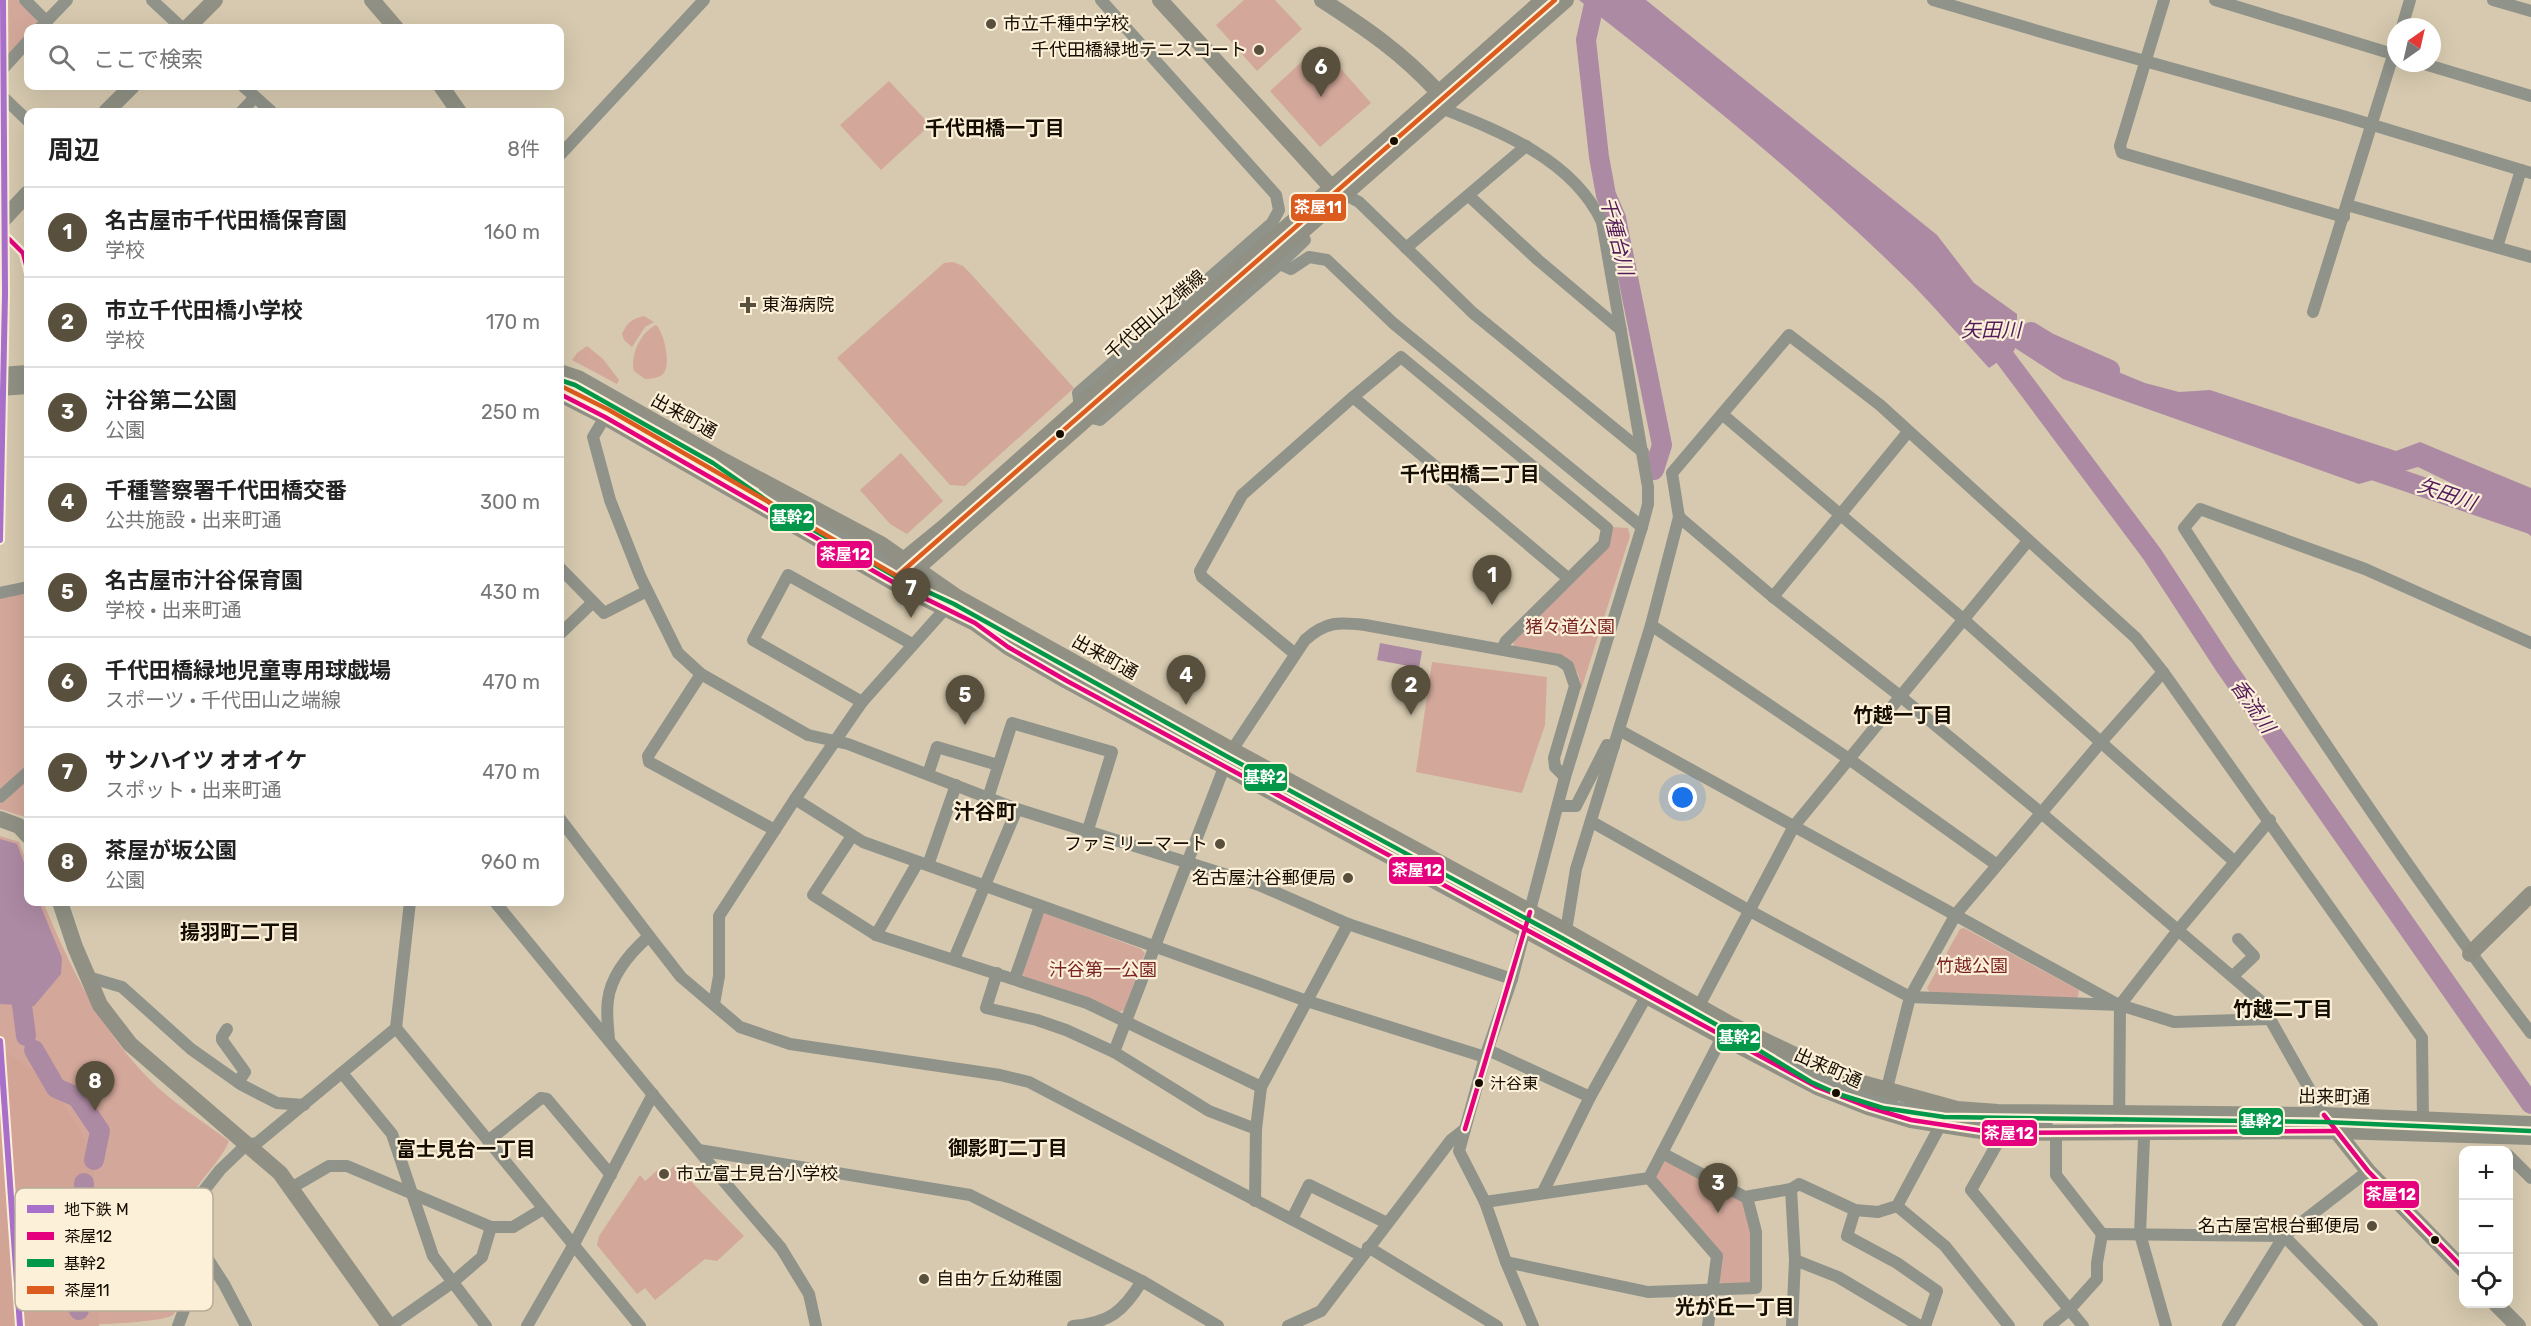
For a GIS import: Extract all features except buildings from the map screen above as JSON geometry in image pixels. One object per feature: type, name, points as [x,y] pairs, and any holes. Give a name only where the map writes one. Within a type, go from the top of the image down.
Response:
[{"type":"main road","points":[[191,24],[215,0]]},
{"type":"main road","points":[[372,0],[393,24]]},
{"type":"main road","points":[[1160,0],[1331,197]]},
{"type":"main road","points":[[1323,0],[1384,41],[1443,94],[1543,0]]},
{"type":"main road","name":"千代田山之端線","points":[[901,571],[1331,197],[1443,94],[1467,86],[1566,0]]},
{"type":"main road","points":[[110,108],[128,90]]},
{"type":"main road","points":[[444,90],[456,108]]},
{"type":"main road","points":[[0,223],[24,197]]},
{"type":"main road","points":[[0,375],[24,373]]},
{"type":"main road","name":"出来町通","points":[[564,373],[578,378],[717,457],[881,544],[901,571],[945,609],[975,623],[1008,647],[1067,681],[1228,759],[1265,788],[1528,921],[1566,931],[1699,1006],[1726,1031]]},
{"type":"main road","points":[[0,388],[24,387]]},
{"type":"main road","name":"出来町通","points":[[564,396],[901,571],[957,597],[1228,759],[1528,921],[1647,995],[1726,1031],[1817,1087],[1840,1096],[1884,1102]]},
{"type":"main road","points":[[0,819],[24,829]]},
{"type":"main road","points":[[2470,954],[2531,894]]},
{"type":"main road","points":[[61,906],[100,1005],[130,1044],[280,1173],[390,1326]]},
{"type":"main road","points":[[1726,1031],[1816,1065],[1884,1102],[1946,1113]]},
{"type":"main road","name":"出来町通","points":[[1946,1113],[1997,1133],[2119,1131],[2145,1123],[2324,1115],[2524,1124]]},
{"type":"main road","name":"出来町通","points":[[1946,1113],[2119,1113],[2145,1123],[2336,1131],[2499,1143],[2531,1137]]},
{"type":"main road","points":[[2324,1115],[2368,1171],[2459,1266]]},
{"type":"main road","points":[[2500,1308],[2518,1326]]},
{"type":"street","points":[[25,0],[43,24]]},
{"type":"street","points":[[45,24],[67,0]]},
{"type":"street","points":[[152,0],[178,24]]},
{"type":"street","points":[[564,151],[704,0]]},
{"type":"street","points":[[1101,0],[1276,195],[1279,210],[1305,240],[1100,420],[1084,412],[1078,393],[1272,223],[1279,210]]},
{"type":"street","points":[[1933,0],[2526,171],[2497,247]]},
{"type":"street","points":[[2164,0],[2120,146],[2122,153],[2531,257]]},
{"type":"street","points":[[2215,0],[2387,50]]},
{"type":"street","points":[[2405,18],[2410,0]]},
{"type":"street","points":[[2493,0],[2531,11]]},
{"type":"street","points":[[0,72],[24,45]]},
{"type":"street","points":[[2441,69],[2531,96]]},
{"type":"street","points":[[2313,312],[2389,72]]},
{"type":"street","points":[[247,90],[267,108]]},
{"type":"street","points":[[0,94],[24,117]]},
{"type":"street","points":[[1443,94],[1486,126],[1526,146],[1576,183],[1595,207],[1602,222],[1643,452],[1648,504],[1562,773],[1559,806],[1528,921],[1459,1151],[1485,1202],[1506,1262],[1533,1326]]},
{"type":"street","points":[[245,108],[255,97]]},
{"type":"street","points":[[1406,248],[1526,146]]},
{"type":"street","points":[[1469,196],[1538,260],[1621,330]]},
{"type":"street","points":[[1331,197],[1359,202],[1473,314],[1643,452]]},
{"type":"street","points":[[1280,264],[1291,269],[1309,257],[1327,260],[1393,323],[1642,527]]},
{"type":"street","points":[[1566,931],[1576,869],[1651,625],[1679,517],[1672,473],[1789,335],[1880,405],[2136,639],[2163,672],[2270,820],[2422,1038],[2423,1119]]},
{"type":"street","points":[[1294,653],[1202,577],[1200,571],[1242,495],[1401,357],[1607,528],[1605,544],[1506,641],[1502,649]]},
{"type":"street","points":[[1353,397],[1569,579]]},
{"type":"street","points":[[1722,414],[1963,619],[2235,862]]},
{"type":"street","points":[[605,417],[593,437],[610,500],[647,591],[678,653],[701,675],[808,735],[848,744],[1017,809],[1087,833],[1259,885],[1348,924],[1512,979]]},
{"type":"street","points":[[1773,597],[1842,516],[1908,432]]},
{"type":"street","points":[[2531,643],[2365,569],[2200,509],[2184,528],[2295,699],[2470,954],[2531,1034]]},
{"type":"street","points":[[1679,517],[1773,597],[1900,696],[2040,812],[2264,1003],[2270,1019],[2324,1115]]},
{"type":"street","points":[[1699,1006],[1794,826],[2028,541]]},
{"type":"street","points":[[564,572],[604,613],[647,591]]},
{"type":"street","points":[[862,702],[753,640],[788,575],[912,644]]},
{"type":"street","points":[[0,593],[24,588]]},
{"type":"street","points":[[564,630],[592,603]]},
{"type":"street","points":[[714,1004],[719,976],[719,916],[833,741],[862,702],[945,609]]},
{"type":"street","points":[[1114,1052],[1228,759],[1294,653],[1317,629],[1338,622],[1365,625],[1559,660],[1568,666],[1575,686],[1554,758],[1562,773]]},
{"type":"street","points":[[1651,625],[1849,759],[1997,865]]},
{"type":"street","points":[[1884,1102],[1910,997],[1956,914],[2040,812],[2163,672]]},
{"type":"street","points":[[701,675],[648,756],[650,762],[775,830]]},
{"type":"street","points":[[988,798],[1012,723],[1112,752],[1087,833]]},
{"type":"street","points":[[1619,730],[2120,1005],[2174,1022],[2270,1019]]},
{"type":"street","points":[[1559,806],[1576,806],[1607,745],[1614,746]]},
{"type":"street","points":[[928,774],[937,747],[998,765]]},
{"type":"street","points":[[0,797],[24,776]]},
{"type":"street","points":[[876,935],[923,864],[956,785]]},
{"type":"street","points":[[795,799],[852,836],[923,864],[986,885],[1153,948],[1308,1001],[1487,1053],[1590,1097]]},
{"type":"street","points":[[954,959],[1017,809]]},
{"type":"street","points":[[2119,1131],[2120,1005],[2179,929],[2270,820]]},
{"type":"street","points":[[1592,822],[1910,997],[2120,1005]]},
{"type":"street","points":[[564,824],[681,977],[740,1027],[790,1044],[1000,1075],[1029,1082],[1256,1201],[1365,1252],[1497,1326]]},
{"type":"street","points":[[852,836],[813,895],[876,935],[1087,1003],[1261,1087]]},
{"type":"street","points":[[206,1188],[220,1170],[246,1145],[257,1143],[396,1028],[410,906]]},
{"type":"street","points":[[498,906],[782,1248],[809,1294],[816,1326]]},
{"type":"street","points":[[1015,978],[1040,906]]},
{"type":"street","points":[[1256,1201],[1256,1130],[1261,1087],[1348,924]]},
{"type":"street","points":[[609,1039],[608,1000],[612,984],[627,960],[649,936]]},
{"type":"street","points":[[2233,976],[2254,956],[2238,939]]},
{"type":"street","points":[[998,973],[986,1008],[1037,1020],[1066,1030],[1114,1052],[1209,1111],[1256,1130]]},
{"type":"street","points":[[88,977],[122,987],[190,1048],[238,1082],[277,1103],[304,1104]]},
{"type":"street","points":[[1543,1192],[1590,1097],[1647,995]]},
{"type":"street","points":[[396,1028],[640,1326]]},
{"type":"street","points":[[227,1029],[222,1040],[245,1072],[238,1082]]},
{"type":"street","points":[[1648,1178],[1726,1031]]},
{"type":"street","points":[[342,1073],[392,1134],[433,1256],[486,1326]]},
{"type":"street","points":[[527,1326],[573,1246],[653,1094]]},
{"type":"street","points":[[488,1141],[541,1098],[547,1099],[611,1175]]},
{"type":"street","points":[[1662,1153],[1748,1197],[1791,1190],[1799,1184],[1855,1210],[1878,1212],[1897,1206],[1946,1113],[2096,1131]]},
{"type":"street","points":[[2145,1123],[2140,1234],[2166,1326]]},
{"type":"street","points":[[1314,1326],[1321,1311],[1387,1223],[1451,1140],[1465,1129]]},
{"type":"street","points":[[2049,1326],[2069,1310],[2097,1279],[2102,1234],[2056,1174],[2056,1132]]},
{"type":"street","points":[[1997,1133],[1997,1144],[1971,1190],[2083,1326]]},
{"type":"street","points":[[699,1150],[970,1195],[1142,1281],[1218,1326]]},
{"type":"street","points":[[2513,1160],[2531,1178]]},
{"type":"street","points":[[291,1188],[329,1166],[347,1166],[491,1227],[513,1227],[543,1209]]},
{"type":"street","points":[[2228,1326],[2284,1236],[2368,1171]]},
{"type":"street","points":[[1485,1202],[1648,1178]]},
{"type":"street","points":[[1648,1178],[1717,1256],[1708,1326]]},
{"type":"street","points":[[1292,1219],[1309,1185],[1387,1223]]},
{"type":"street","points":[[1791,1190],[1795,1260],[1792,1326]]},
{"type":"street","points":[[1506,1262],[1648,1292],[1756,1288],[1756,1232],[1748,1197]]},
{"type":"street","points":[[1897,1206],[1945,1246],[2009,1326]]},
{"type":"street","points":[[1855,1210],[1847,1236],[1897,1263],[1937,1291],[1925,1326]]},
{"type":"street","points":[[390,1326],[453,1282],[482,1257],[491,1227]]},
{"type":"street","points":[[2102,1234],[2284,1236],[2372,1326]]},
{"type":"street","points":[[1795,1260],[1838,1277],[1920,1326]]},
{"type":"street","points":[[213,1269],[224,1284],[246,1326]]},
{"type":"street","points":[[1073,1326],[1109,1319],[1130,1300],[1142,1281]]},
{"type":"street","points":[[178,1326],[184,1311]]},
{"type":"street","points":[[1288,1326],[1321,1311]]},
{"type":"green space","points":[[0,0],[18,0],[37,19],[37,24],[24,24],[24,38],[0,65]]},
{"type":"green space","name":"千代田橋緑地テニスコート","points":[[1244,0],[1275,0],[1302,29],[1257,71],[1216,25]]},
{"type":"green space","points":[[1320,45],[1371,103],[1320,147],[1270,91]]},
{"type":"green space","points":[[889,81],[930,125],[881,170],[840,125]]},
{"type":"green space","points":[[953,262],[963,266],[970,273],[1074,388],[965,486],[950,485],[837,358],[944,263]]},
{"type":"green space","points":[[644,316],[654,322],[645,327],[632,347],[624,340],[622,334],[630,322]]},
{"type":"green space","points":[[656,325],[664,341],[667,357],[666,370],[655,378],[645,379],[634,371],[635,351],[641,338]]},
{"type":"green space","points":[[587,346],[603,359],[619,380],[617,384],[572,360]]},
{"type":"green space","points":[[901,453],[943,501],[907,534],[890,524],[860,490]]},
{"type":"green space","name":"猪々道公園","points":[[1612,527],[1628,528],[1630,536],[1581,690],[1575,668],[1567,660],[1548,652],[1514,647],[1513,641]]},
{"type":"green space","points":[[24,592],[24,770],[0,791],[0,597]]},
{"type":"green space","points":[[1432,662],[1547,677],[1545,725],[1522,793],[1416,772]]},
{"type":"green space","points":[[24,782],[24,817],[0,809],[0,804]]},
{"type":"green space","points":[[0,836],[19,842],[24,855],[24,906],[45,906],[75,973],[115,1039],[149,1079],[177,1104],[229,1141],[197,1188],[15,1188],[15,1311],[175,1311],[173,1315],[162,1319],[118,1323],[0,1326]]},
{"type":"green space","name":"汁谷第一公園","points":[[1044,913],[1141,949],[1145,953],[1124,1010],[1119,1012],[1024,977],[1021,972],[1040,915]]},
{"type":"green space","name":"竹越公園","points":[[1964,928],[2079,990],[2078,997],[2075,999],[1931,994],[1927,988],[1960,929]]},
{"type":"green space","points":[[1663,1160],[1745,1195],[1753,1232],[1750,1286],[1722,1285],[1718,1279],[1722,1253],[1654,1177]]},
{"type":"green space","points":[[675,1165],[744,1236],[717,1261],[705,1259],[655,1300],[645,1288],[637,1294],[597,1245],[599,1236],[640,1175],[645,1181],[659,1169],[665,1175]]},
{"type":"shaded area","points":[[0,1044],[4,1051],[46,1078],[81,1131],[94,1161],[93,1188],[15,1188],[15,1311],[99,1311],[99,1326],[0,1326]]},
{"type":"water","name":"矢田川","points":[[1579,0],[1646,0],[1937,235],[1974,283],[2017,314],[2017,321],[2057,347],[2145,383],[2179,392],[2210,390],[2396,451],[2420,442],[2531,488],[2531,536],[2488,501],[2418,467],[2359,484],[2063,379],[2015,348],[1989,368],[1912,284],[1832,209],[1707,102]]},
{"type":"water","points":[[1380,643],[1422,651],[1419,668],[1377,660]]},
{"type":"water","points":[[0,839],[17,844],[24,863],[24,906],[41,906],[62,958],[61,974],[34,1006],[0,1004]]},
{"type":"waterway","name":"千種台川","points":[[1595,0],[1586,40],[1599,157],[1606,195],[1616,218],[1662,445],[1654,470]]},
{"type":"waterway","name":"矢田川","points":[[2031,332],[2049,343],[2110,370]]},
{"type":"waterway","name":"香流川","points":[[1993,335],[1995,344],[2152,554],[2225,666],[2531,1104]]},
{"type":"waterway","name":"矢田川","points":[[2364,467],[2531,524]]},
{"type":"waterway","points":[[22,1005],[26,1036]]},
{"type":"waterway","points":[[34,1050],[56,1088],[77,1097],[100,1131],[94,1160]]},
{"type":"waterway","points":[[84,1183],[84,1188]]},
{"type":"metro line","name":"M","points":[[0,540],[5,294],[3,0]]},
{"type":"metro line","name":"M","points":[[0,1041],[15,1255]]},
{"type":"metro line","name":"M","points":[[19,1311],[20,1326]]},
{"type":"transit line","name":"茶屋11","points":[[564,388],[609,410],[897,576],[1555,0]]},
{"type":"transit line","name":"茶屋12","points":[[0,230],[24,257]]},
{"type":"transit line","name":"基幹2","points":[[564,381],[575,385],[713,463],[789,516],[898,578],[954,604],[1228,757],[1562,938],[1726,1030],[1811,1082],[1838,1094],[1883,1108],[1944,1117],[2324,1122],[2531,1131]]},
{"type":"transit line","name":"茶屋12","points":[[564,396],[605,417],[898,585],[975,623],[1008,647],[1067,681],[1817,1087],[1868,1107],[1911,1120],[1997,1133],[2336,1131]]},
{"type":"transit line","name":"茶屋12","points":[[1465,1129],[1530,912]]},
{"type":"transit line","name":"茶屋12","points":[[2324,1115],[2368,1171],[2459,1264]]},
{"type":"place","name":"市立千種中学校","points":[[991,24]]},
{"type":"place","name":"千代田橋緑地テニスコート","points":[[1259,50]]},
{"type":"place","name":"千代田橋緑地児童専用球戯場","points":[[1321,97]]},
{"type":"place","name":"東海病院","points":[[748,305]]},
{"type":"place","name":"名古屋市千代田橋保育園","points":[[1492,605]]},
{"type":"place","name":"サンハイツ オオイケ","points":[[911,618]]},
{"type":"place","name":"千種警察署千代田橋交番","points":[[1186,705]]},
{"type":"place","name":"市立千代田橋小学校","points":[[1411,715]]},
{"type":"place","name":"名古屋市汁谷保育園","points":[[965,725]]},
{"type":"place","name":"ファミリーマート","points":[[1220,844]]},
{"type":"place","name":"名古屋汁谷郵便局","points":[[1348,878]]},
{"type":"place","name":"汁谷東","points":[[1479,1083]]},
{"type":"place","name":"茶屋が坂公園","points":[[95,1111]]},
{"type":"place","name":"市立富士見台小学校","points":[[664,1174]]},
{"type":"place","name":"汁谷第二公園","points":[[1718,1213]]},
{"type":"place","name":"名古屋宮根台郵便局","points":[[2372,1226]]},
{"type":"place","name":"自由ケ丘幼稚園","points":[[924,1279]]},
{"type":"district","name":"千代田橋一丁目","points":[[995,128]]},
{"type":"district","name":"千代田橋二丁目","points":[[1470,474]]},
{"type":"district","name":"竹越一丁目","points":[[1903,715]]},
{"type":"district","name":"汁谷町","points":[[985,812]]},
{"type":"district","name":"揚羽町二丁目","points":[[240,932]]},
{"type":"district","name":"竹越二丁目","points":[[2283,1009]]},
{"type":"district","name":"御影町二丁目","points":[[1008,1148]]},
{"type":"district","name":"富士見台一丁目","points":[[466,1149]]},
{"type":"district","name":"光が丘一丁目","points":[[1735,1307]]}]
